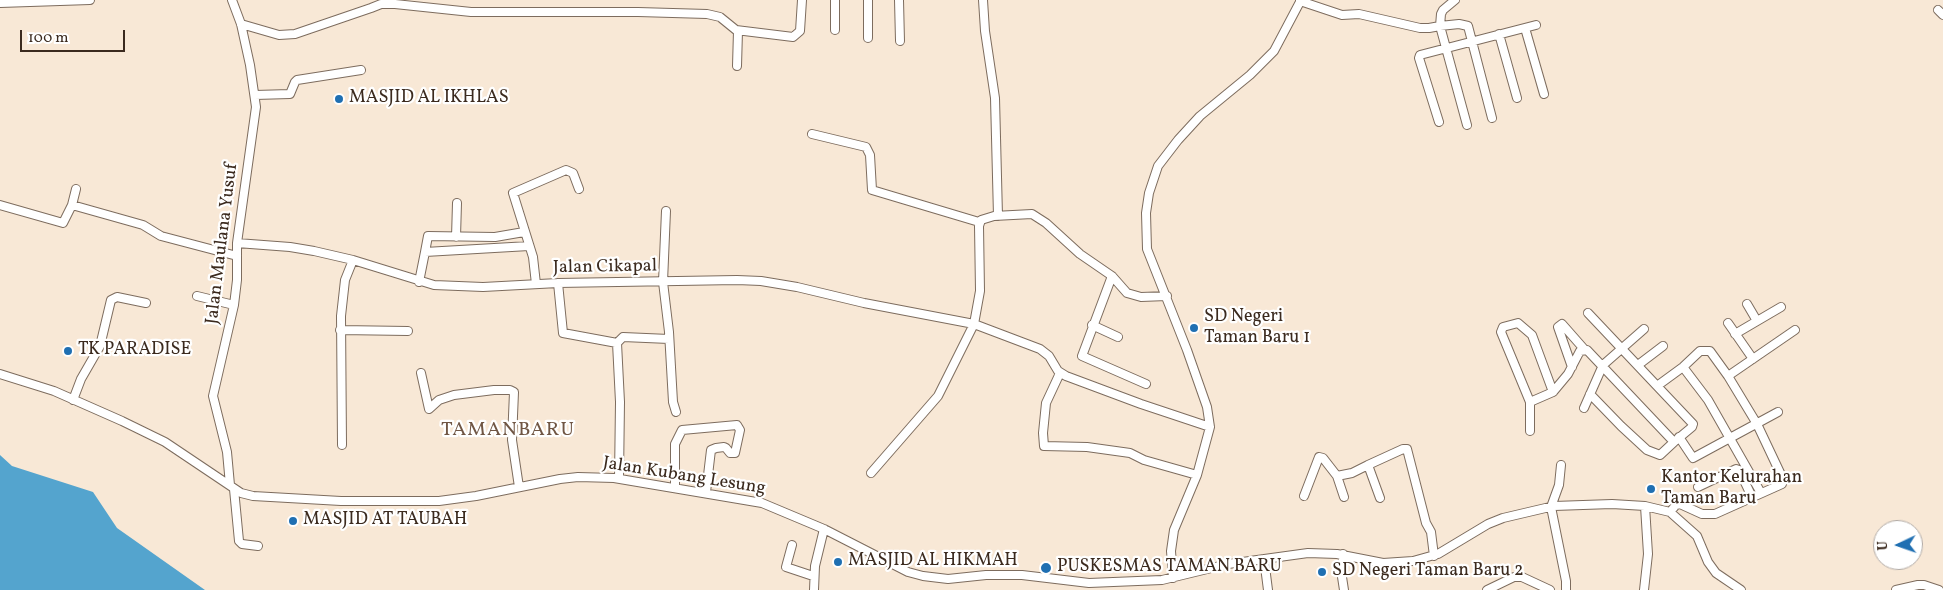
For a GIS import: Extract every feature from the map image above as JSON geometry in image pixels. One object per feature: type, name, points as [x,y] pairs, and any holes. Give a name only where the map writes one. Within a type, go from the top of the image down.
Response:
[{"type":"street","points":[[0,2],[90,0]]},
{"type":"street","name":"Jalan Maulana Yusuf","points":[[232,0],[241,24],[255,95],[254,123],[237,243],[237,280],[234,305],[213,396],[228,461],[239,541],[242,544],[258,546]]},
{"type":"street","points":[[241,24],[279,35],[295,34],[382,4],[395,4],[470,12],[707,14],[720,17],[738,31],[793,36],[800,31],[802,0]]},
{"type":"street","points":[[835,0],[835,30]]},
{"type":"street","points":[[868,0],[868,38]]},
{"type":"street","points":[[900,0],[900,41]]},
{"type":"street","points":[[983,0],[985,31],[995,98],[998,216]]},
{"type":"street","points":[[1173,578],[1172,539],[1177,520],[1197,476],[1210,427],[1207,407],[1147,249],[1146,213],[1149,193],[1158,166],[1200,116],[1274,51],[1300,0],[1342,15],[1365,15],[1420,28],[1465,24],[1468,26],[1492,118]]},
{"type":"street","points":[[1455,0],[1443,10],[1440,26],[1467,125]]},
{"type":"street","points":[[1439,122],[1419,58],[1422,53],[1536,25]]},
{"type":"street","points":[[1525,28],[1544,94]]},
{"type":"street","points":[[737,66],[738,31]]},
{"type":"street","points":[[1499,34],[1516,98]]},
{"type":"street","points":[[255,95],[290,94],[294,82],[298,80],[361,70]]},
{"type":"street","points":[[812,134],[866,147],[870,155],[872,190],[979,222]]},
{"type":"street","points":[[536,284],[533,257],[513,196],[514,192],[566,170],[572,173],[579,189]]},
{"type":"street","points":[[0,205],[62,223],[66,221],[76,189]]},
{"type":"street","points":[[456,237],[457,203]]},
{"type":"street","points":[[72,205],[143,225],[161,236],[237,256]]},
{"type":"street","points":[[666,212],[663,282],[676,412]]},
{"type":"street","points":[[979,222],[984,218],[1032,214],[1046,223],[1080,254],[1112,276],[1122,289],[1133,296],[1166,296]]},
{"type":"street","points":[[871,473],[938,396],[974,324],[980,291],[979,222]]},
{"type":"street","points":[[419,282],[428,236],[498,237],[524,232]]},
{"type":"street","name":"Jalan Cikapal","points":[[237,243],[290,247],[353,260],[419,282],[434,285],[483,287],[558,282],[761,281],[805,288],[864,303],[974,324],[1040,350],[1049,356],[1060,373]]},
{"type":"street","points":[[424,252],[529,246]]},
{"type":"street","points":[[342,445],[340,330],[345,280],[353,260]]},
{"type":"street","points":[[1112,276],[1082,352],[1082,357],[1146,384]]},
{"type":"street","points":[[558,282],[564,333],[617,343]]},
{"type":"street","points":[[197,296],[234,305]]},
{"type":"street","points":[[73,400],[81,379],[100,346],[111,300],[117,297],[146,303]]},
{"type":"street","points":[[1747,304],[1756,322]]},
{"type":"street","points":[[1735,334],[1781,307]]},
{"type":"street","points":[[1588,313],[1693,424],[1692,428],[1676,439],[1660,455],[1646,450],[1590,394]]},
{"type":"street","points":[[1530,431],[1530,402],[1501,332],[1503,327],[1518,323],[1532,335],[1553,392]]},
{"type":"street","points":[[1728,323],[1753,359]]},
{"type":"street","points":[[1572,368],[1558,327],[1562,324],[1584,350]]},
{"type":"street","points":[[1092,326],[1118,337]]},
{"type":"street","points":[[1584,408],[1603,365],[1644,329]]},
{"type":"street","points":[[340,330],[408,331]]},
{"type":"street","points":[[1728,376],[1795,330]]},
{"type":"street","points":[[619,478],[620,402],[617,343],[623,337],[669,339]]},
{"type":"street","points":[[1638,365],[1663,346]]},
{"type":"street","points":[[1530,402],[1553,392],[1572,368],[1580,351],[1584,350],[1590,351],[1693,458],[1778,412]]},
{"type":"street","points":[[1658,386],[1700,351],[1710,351],[1728,376],[1757,424],[1783,480],[1780,486],[1714,514],[1702,514],[1680,504],[1676,505],[1670,512]]},
{"type":"street","points":[[1683,367],[1708,400],[1760,493]]},
{"type":"street","points":[[421,373],[430,409],[439,400],[454,395],[499,390],[514,392],[512,440],[519,487]]},
{"type":"street","points":[[1197,476],[1130,454],[1087,447],[1044,446],[1046,403],[1060,373],[1210,427]]},
{"type":"street","name":"Jalan Kubang Lesung","points":[[0,374],[45,388],[122,421],[165,442],[232,487],[246,495],[253,496],[341,501],[408,502],[461,498],[578,477],[619,478],[762,503],[824,529],[894,565],[923,576],[948,579],[1013,575],[1088,583],[1151,581],[1173,578],[1228,564],[1308,553],[1343,554],[1383,563],[1405,562],[1434,556],[1448,550],[1488,524],[1520,513],[1551,507],[1612,504],[1646,506],[1670,512],[1697,536],[1708,562],[1716,573],[1741,590]]},
{"type":"street","points":[[675,487],[675,444],[682,430],[737,425],[740,430],[735,452],[730,453],[724,447],[711,450],[706,492]]},
{"type":"street","points":[[1337,476],[1352,473],[1403,449],[1408,450],[1423,513],[1426,523],[1431,530],[1434,556]]},
{"type":"street","points":[[1304,496],[1319,457],[1323,458],[1337,476],[1344,497]]},
{"type":"street","points":[[1368,465],[1380,498]]},
{"type":"street","points":[[1561,465],[1559,485],[1551,507],[1566,581],[1566,590]]},
{"type":"street","points":[[1698,487],[1736,469],[1739,470],[1752,497]]},
{"type":"street","points":[[1644,590],[1648,554],[1646,506]]},
{"type":"street","points":[[814,590],[813,576],[824,529]]},
{"type":"street","points":[[792,545],[786,567],[813,576]]},
{"type":"street","points":[[1343,554],[1342,577],[1344,590]]},
{"type":"street","points":[[1264,559],[1268,590]]},
{"type":"street","points":[[1487,590],[1514,577],[1522,577],[1550,590]]},
{"type":"street","points":[[1896,590],[1924,585],[1938,590]]},
{"type":"water","points":[[0,455],[12,466],[93,492],[117,528],[205,590],[0,590]]},
{"type":"place","name":"MASJID AL IKHLAS","points":[[339,99]]},
{"type":"place","name":"SD Negeri Taman Baru 1","points":[[1194,328]]},
{"type":"place","name":"TK PARADISE","points":[[68,351]]},
{"type":"place","name":"Kantor Kelurahan Taman Baru","points":[[1651,489]]},
{"type":"place","name":"MASJID AT TAUBAH","points":[[293,521]]},
{"type":"place","name":"MASJID AL HIKMAH","points":[[838,562]]},
{"type":"place","name":"PUSKESMAS TAMAN BARU","points":[[1046,568]]},
{"type":"place","name":"SD Negeri Taman Baru 2","points":[[1322,572]]},
{"type":"district","name":"TAMANBARU","points":[[508,431]]}]
